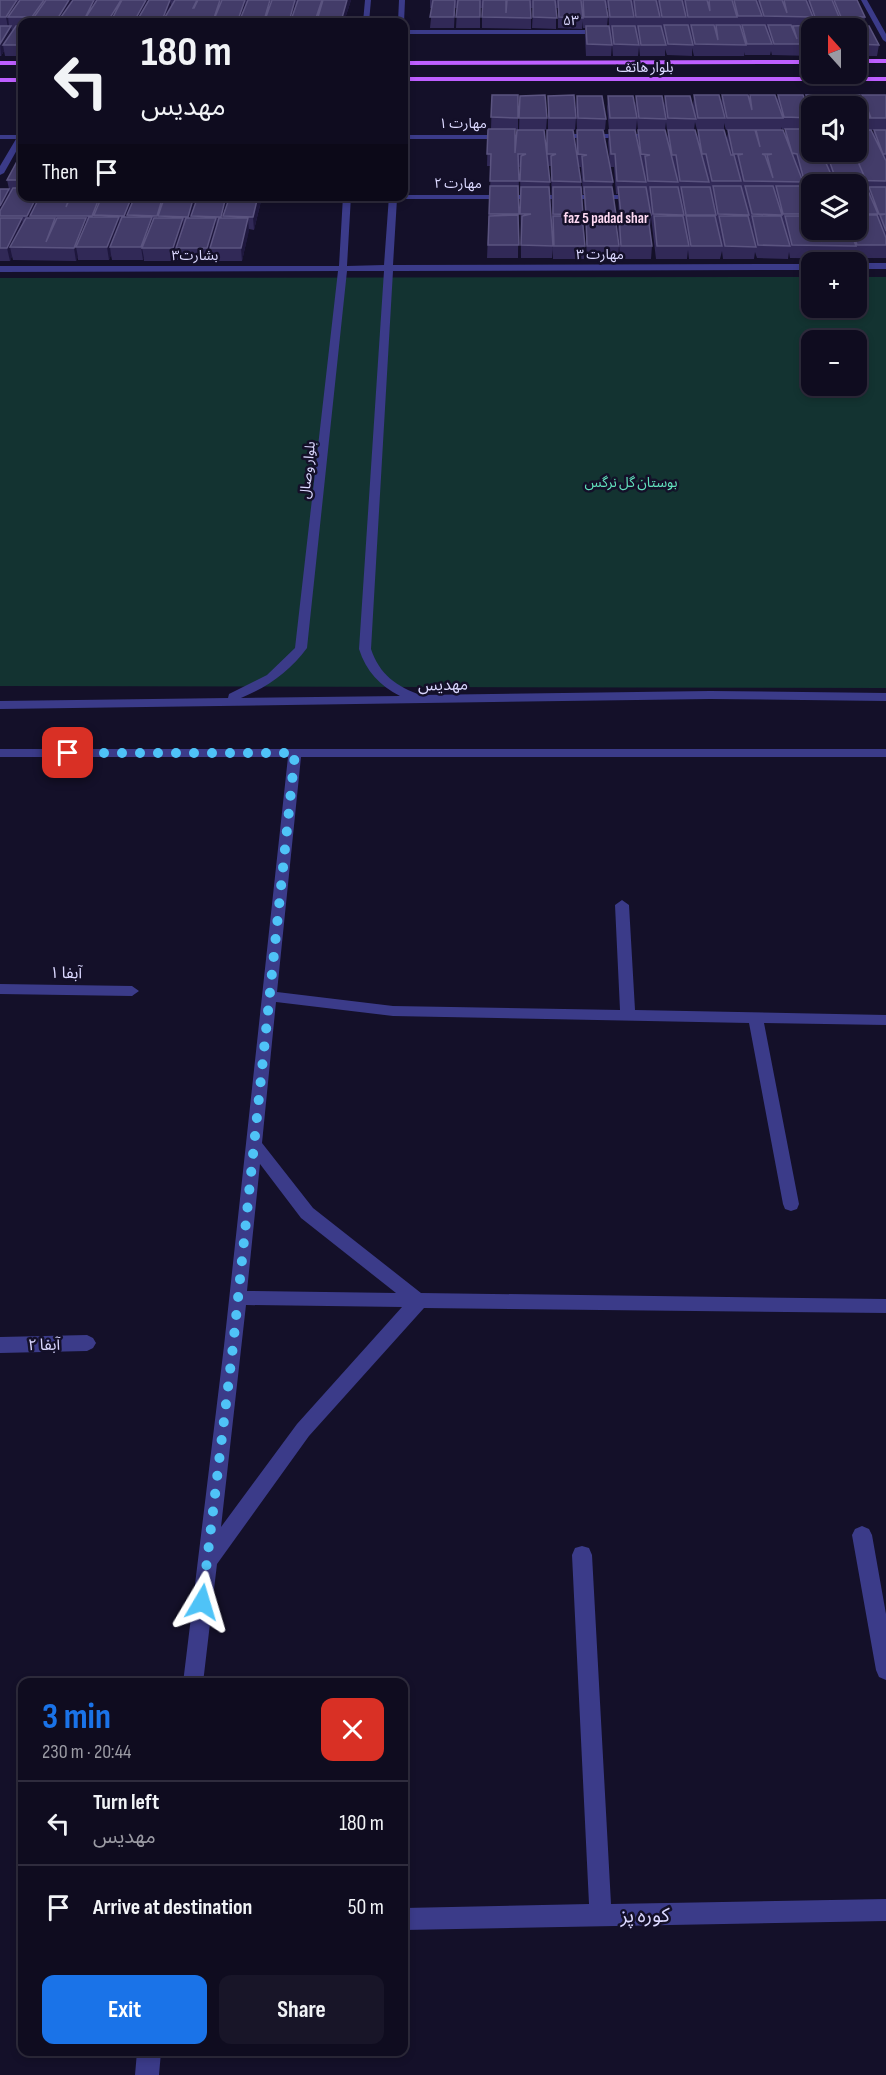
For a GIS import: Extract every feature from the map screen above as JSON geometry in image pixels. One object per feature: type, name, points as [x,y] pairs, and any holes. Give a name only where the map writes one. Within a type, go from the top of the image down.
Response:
[{"type":"main road","points":[[867,62],[886,61]]},
{"type":"main road","points":[[408,63],[801,62]]},
{"type":"main road","points":[[0,63],[18,63]]},
{"type":"main road","name":"بلوار هاتف","points":[[408,79],[886,78]]},
{"type":"main road","points":[[0,80],[18,80]]},
{"type":"street","points":[[366,18],[368,0]]},
{"type":"street","points":[[401,18],[402,0]]},
{"type":"street","points":[[864,0],[884,31],[886,40]]},
{"type":"street","points":[[873,31],[884,31]]},
{"type":"street","name":"۵۳","points":[[408,32],[672,32]]},
{"type":"street","name":"مهارت ۱","points":[[408,137],[515,136]]},
{"type":"street","points":[[549,136],[668,136]]},
{"type":"street","points":[[0,137],[18,137]]},
{"type":"street","points":[[0,173],[18,144]]},
{"type":"street","name":"مهارت ۲","points":[[408,197],[648,196]]},
{"type":"street","name":"بلوار وصال","points":[[221,701],[252,690],[270,680],[283,671],[301,648],[343,268],[347,201]]},
{"type":"street","points":[[393,201],[365,649],[368,661],[384,681],[405,694],[426,700]]},
{"type":"street","points":[[867,266],[886,266]]},
{"type":"street","name":"مهارت ۳","points":[[390,268],[801,267]]},
{"type":"street","name":"بشارت۳","points":[[0,269],[390,268]]},
{"type":"street","name":"مهدیس","points":[[0,705],[710,695],[886,697]]},
{"type":"street","points":[[0,753],[886,753]]},
{"type":"street","points":[[194,1678],[238,1298],[295,753]]},
{"type":"street","points":[[622,905],[628,1016]]},
{"type":"street","name":"آبفا ۱","points":[[0,989],[132,991]]},
{"type":"street","points":[[269,996],[393,1011],[886,1020]]},
{"type":"street","points":[[756,1019],[791,1204]]},
{"type":"street","points":[[254,1144],[307,1213],[418,1301]]},
{"type":"street","points":[[238,1298],[886,1306]]},
{"type":"street","points":[[207,1562],[303,1430],[418,1301]]},
{"type":"street","name":"آبفا ۲","points":[[0,1345],[87,1343]]},
{"type":"street","points":[[862,1535],[886,1670]]},
{"type":"street","points":[[582,1555],[601,1916]]},
{"type":"street","name":"کوره پز","points":[[408,1919],[886,1910]]},
{"type":"street","points":[[147,2075],[149,2056]]},
{"type":"green space","name":"بوستان گل نرگس","points":[[801,277],[801,318],[867,318],[867,277],[886,277],[886,688],[0,686],[0,278]]},
{"type":"building","points":[[0,0],[17,0],[6,17],[0,17]]},
{"type":"building","points":[[20,0],[44,0],[32,17],[8,17]]},
{"type":"building","points":[[46,0],[69,0],[58,18],[34,17]]},
{"type":"building","points":[[73,0],[94,0],[85,18],[61,17]]},
{"type":"building","points":[[97,0],[121,0],[110,18],[86,17]]},
{"type":"building","points":[[122,0],[146,0],[136,18],[113,17]]},
{"type":"building","points":[[149,0],[170,0],[163,18],[139,17]]},
{"type":"building","points":[[175,0],[197,0],[194,8],[198,0],[220,0],[214,18],[165,17]]},
{"type":"building","points":[[222,0],[245,0],[239,17],[215,17]]},
{"type":"building","points":[[248,0],[270,0],[265,17],[241,17]]},
{"type":"building","points":[[272,0],[295,0],[290,18],[266,17]]},
{"type":"building","points":[[298,0],[322,0],[316,18],[292,17]]},
{"type":"building","points":[[323,0],[347,0],[342,18],[318,17]]},
{"type":"building","points":[[433,0],[455,0],[454,17],[430,17]]},
{"type":"building","points":[[458,0],[480,0],[480,17],[456,17]]},
{"type":"building","points":[[483,0],[506,0],[506,13],[507,0],[530,0],[531,18],[482,17]]},
{"type":"building","points":[[533,0],[555,0],[557,18],[533,17]]},
{"type":"building","points":[[558,0],[581,0],[583,18],[559,17]]},
{"type":"building","points":[[583,0],[605,0],[608,17],[584,17]]},
{"type":"building","points":[[608,0],[631,0],[634,17],[610,17]]},
{"type":"building","points":[[634,0],[656,0],[660,17],[636,17]]},
{"type":"building","points":[[659,0],[682,0],[686,17],[662,17]]},
{"type":"building","points":[[685,0],[707,0],[710,11],[709,0],[732,0],[737,17],[688,17]]},
{"type":"building","points":[[734,0],[756,0],[762,16],[738,16]]},
{"type":"building","points":[[759,0],[782,0],[787,13],[784,0],[806,0],[813,17],[764,16]]},
{"type":"building","points":[[809,0],[832,0],[839,17],[815,17]]},
{"type":"building","points":[[834,0],[857,0],[865,17],[841,17]]},
{"type":"building","points":[[664,25],[688,25],[693,45],[668,44]]},
{"type":"building","points":[[691,25],[714,25],[718,40],[716,25],[740,25],[746,45],[695,44]]},
{"type":"building","points":[[742,25],[765,25],[772,44],[747,44]]},
{"type":"building","points":[[768,25],[791,25],[797,39],[793,26],[801,26],[801,44],[774,44]]},
{"type":"building","points":[[0,26],[11,26],[0,44]]},
{"type":"building","points":[[16,26],[18,26],[18,45],[3,45]]},
{"type":"building","points":[[586,26],[609,26],[612,45],[587,44]]},
{"type":"building","points":[[612,26],[635,26],[639,45],[614,44]]},
{"type":"building","points":[[638,26],[661,26],[666,45],[641,45]]},
{"type":"building","points":[[867,26],[869,26],[879,45],[867,44]]},
{"type":"building","points":[[492,95],[518,95],[518,118],[491,117]]},
{"type":"building","points":[[545,95],[547,118],[519,118],[520,96]]},
{"type":"building","points":[[574,95],[576,118],[549,118],[548,96]]},
{"type":"building","points":[[694,95],[719,95],[725,118],[698,118]]},
{"type":"building","points":[[722,95],[748,95],[752,110],[750,95],[775,95],[783,118],[727,118]]},
{"type":"building","points":[[778,95],[803,95],[801,96],[801,118],[784,117]]},
{"type":"building","points":[[806,95],[832,96],[806,96]]},
{"type":"building","points":[[834,95],[860,96],[834,96]]},
{"type":"building","points":[[886,95],[886,118],[871,118],[867,108],[867,96],[862,96]]},
{"type":"building","points":[[577,96],[602,96],[606,119],[578,118]]},
{"type":"building","points":[[608,96],[633,96],[637,118],[610,118]]},
{"type":"building","points":[[636,96],[662,96],[666,119],[639,118]]},
{"type":"building","points":[[665,96],[690,96],[696,119],[668,118]]},
{"type":"building","points":[[488,129],[515,129],[515,153],[517,130],[544,130],[550,182],[520,181],[521,156],[526,154],[518,154],[519,181],[490,181],[491,154],[487,154]]},
{"type":"building","points":[[785,129],[801,129],[801,162],[825,162],[831,174],[802,174],[797,154],[792,153]]},
{"type":"building","points":[[547,130],[573,130],[581,182],[552,181],[551,156],[556,154],[547,154]]},
{"type":"building","points":[[577,130],[603,130],[613,182],[584,181],[582,156],[587,155],[578,154]]},
{"type":"building","points":[[609,130],[635,130],[646,182],[617,181],[615,154],[611,154]]},
{"type":"building","points":[[638,130],[665,130],[678,182],[648,181],[645,156],[650,155],[641,154]]},
{"type":"building","points":[[668,130],[695,130],[709,182],[680,181],[676,155],[672,155]]},
{"type":"building","points":[[698,130],[724,130],[741,181],[712,181],[706,154],[702,154]]},
{"type":"building","points":[[728,130],[755,130],[760,147],[756,130],[783,130],[801,182],[744,181],[738,155],[743,154],[733,154]],"holes":[[[762,154],[772,154],[767,155],[773,178],[765,155]]]},
{"type":"building","points":[[867,130],[871,130],[886,161],[886,181],[867,181],[867,174],[863,174],[858,162],[867,162]]},
{"type":"building","points":[[874,130],[886,130],[886,154],[883,154]]},
{"type":"building","points":[[18,160],[18,180],[7,180]]},
{"type":"building","points":[[830,162],[858,162],[863,174],[834,174]]},
{"type":"building","points":[[490,186],[518,186],[519,214],[489,214]]},
{"type":"building","points":[[713,186],[741,186],[749,215],[718,214]]},
{"type":"building","points":[[745,186],[773,186],[782,215],[752,214]]},
{"type":"building","points":[[776,186],[801,186],[801,214],[783,214]]},
{"type":"building","points":[[521,187],[549,187],[553,246],[521,245],[522,216],[531,214],[520,214]]},
{"type":"building","points":[[553,187],[581,187],[583,215],[553,214]]},
{"type":"building","points":[[584,187],[612,187],[616,215],[586,214]]},
{"type":"building","points":[[618,187],[646,187],[651,215],[621,214]]},
{"type":"building","points":[[650,187],[678,187],[684,215],[653,214]]},
{"type":"building","points":[[681,187],[710,187],[716,215],[686,215]]},
{"type":"building","points":[[869,187],[886,187],[886,214],[879,214]]},
{"type":"building","points":[[13,188],[18,188],[18,201],[34,201],[27,216],[0,216],[0,211]]},
{"type":"building","points":[[867,188],[878,214],[867,214]]},
{"type":"building","points":[[0,189],[9,189],[0,206]]},
{"type":"building","points":[[38,201],[68,201],[66,207],[69,201],[98,201],[92,216],[30,216]]},
{"type":"building","points":[[100,201],[130,201],[124,216],[94,215]]},
{"type":"building","points":[[133,201],[162,201],[157,216],[127,215]]},
{"type":"building","points":[[163,201],[193,201],[188,217],[158,216]]},
{"type":"building","points":[[196,201],[225,201],[221,217],[191,216]]},
{"type":"building","points":[[228,201],[257,201],[253,217],[223,216]]},
{"type":"building","points":[[886,214],[886,231],[880,215]]},
{"type":"building","points":[[518,215],[519,245],[488,245],[489,216]]},
{"type":"building","points":[[867,215],[877,215],[886,238],[886,245],[857,245],[855,240],[867,240]]},
{"type":"building","points":[[553,216],[582,216],[585,246],[554,246]]},
{"type":"building","points":[[586,216],[615,216],[619,246],[587,246]]},
{"type":"building","points":[[619,216],[648,216],[652,246],[621,246]]},
{"type":"building","points":[[654,216],[683,216],[689,246],[657,246]]},
{"type":"building","points":[[686,216],[715,216],[722,246],[691,246]]},
{"type":"building","points":[[719,216],[748,216],[756,247],[725,246]]},
{"type":"building","points":[[752,216],[781,216],[790,246],[758,245]]},
{"type":"building","points":[[785,216],[801,216],[801,240],[821,240],[822,242],[822,240],[854,240],[856,246],[792,245]]},
{"type":"building","points":[[89,217],[119,217],[107,247],[76,247]]},
{"type":"building","points":[[122,217],[152,217],[141,247],[110,247]]},
{"type":"building","points":[[0,218],[22,218],[7,248],[0,248]]},
{"type":"building","points":[[26,218],[55,218],[46,242],[57,218],[86,218],[74,248],[10,247]]},
{"type":"building","points":[[154,218],[183,218],[173,248],[142,248]]},
{"type":"building","points":[[186,218],[216,218],[207,248],[176,248]]},
{"type":"building","points":[[219,218],[248,218],[241,248],[210,248]]},
{"type":"district","name":"faz 5 padad shar","points":[[606,218]]},
{"type":"route","points":[[68,753],[295,753],[233,1346],[202,1602]]}]
